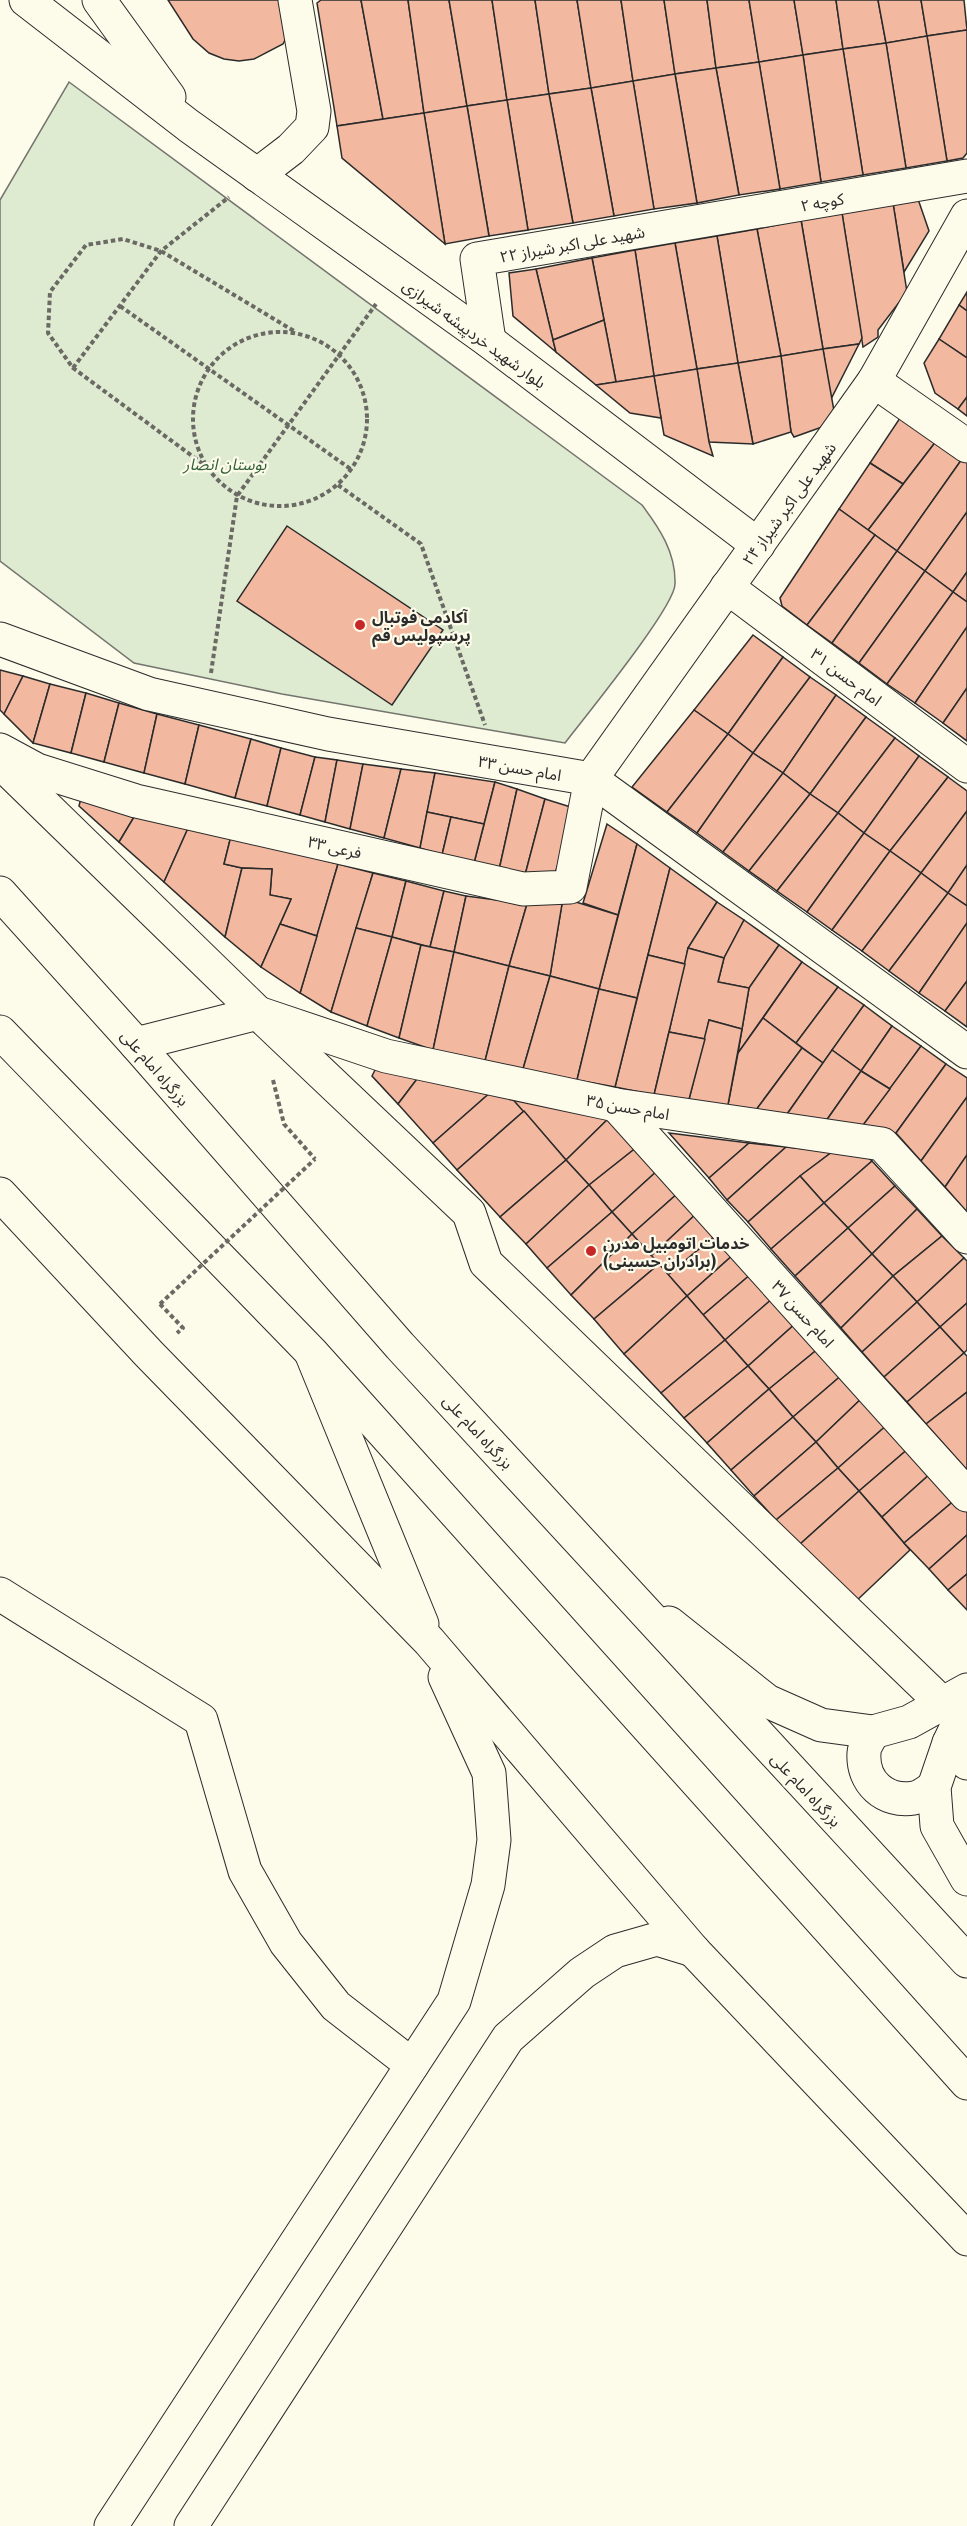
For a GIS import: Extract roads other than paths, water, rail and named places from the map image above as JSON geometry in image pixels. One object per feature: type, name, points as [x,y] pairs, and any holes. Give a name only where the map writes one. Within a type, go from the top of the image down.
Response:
[{"type":"main road","name":"بلوار شهید خردپیشه شیرازی","points":[[26,0],[189,126],[489,341],[758,544]]},
{"type":"main road","name":"بلوار شهید خردپیشه شیرازی","points":[[99,0],[189,126]]},
{"type":"main road","points":[[257,175],[291,149],[312,127],[314,111],[295,0]]},
{"type":"main road","name":"کوچه ۲","points":[[677,225],[967,176]]},
{"type":"main road","name":"شهید علی اکبر شیراز ۲۴","points":[[591,779],[874,381],[967,216]]},
{"type":"main road","name":"شهید علی اکبر شیراز ۲۲","points":[[489,341],[477,259],[677,225]]},
{"type":"main road","points":[[874,381],[967,446]]},
{"type":"main road","name":"امام حسن ۳۱","points":[[727,587],[967,766]]},
{"type":"main road","name":"امام حسن ۳۳","points":[[0,639],[149,694],[328,734],[591,779],[967,1052]]},
{"type":"main road","name":"فرعی ۳۳","points":[[0,750],[37,770],[136,801],[523,888],[570,887],[591,779]]},
{"type":"main road","points":[[0,762],[258,1013],[469,1213],[486,1263],[959,1700],[958,1753],[934,1787],[916,1798],[895,1799],[876,1789],[865,1772],[864,1751],[873,1732]]},
{"type":"main road","name":"بزرگراه امام علی","points":[[0,893],[136,1044],[400,1346],[967,1960]]},
{"type":"main road","points":[[136,1044],[258,1013]]},
{"type":"main road","name":"امام حسن ۳۵","points":[[258,1013],[386,1056],[616,1105],[882,1144],[967,1237]]},
{"type":"main road","points":[[0,1032],[312,1353],[967,2083]]},
{"type":"main road","name":"امام حسن ۳۷","points":[[616,1105],[967,1495]]},
{"type":"main road","points":[[0,1194],[149,1354],[429,1641],[693,1950],[967,2239]]},
{"type":"main road","points":[[111,2526],[454,2001],[488,1885],[494,1840],[489,1773],[429,1641],[312,1353]]},
{"type":"main road","points":[[620,1585],[767,1701],[821,1725],[873,1732],[909,1722],[959,1700]]},
{"type":"main road","points":[[0,1594],[201,1720],[245,1871],[286,1943],[336,2006],[412,2065]]},
{"type":"main road","points":[[934,1787],[937,1826],[967,1879]]},
{"type":"main road","points":[[191,2526],[508,2038],[582,1973],[615,1951],[657,1939],[693,1950]]},
{"type":"place","name":"آکادمی فوتبال پرسپولیس قم","points":[[360,625]]},
{"type":"place","name":"خدمات اتومبیل مدرن (برادران حسینی)","points":[[591,1251]]},
{"type":"park label","name":"بوستان انصار","points":[[225,463]]}]
